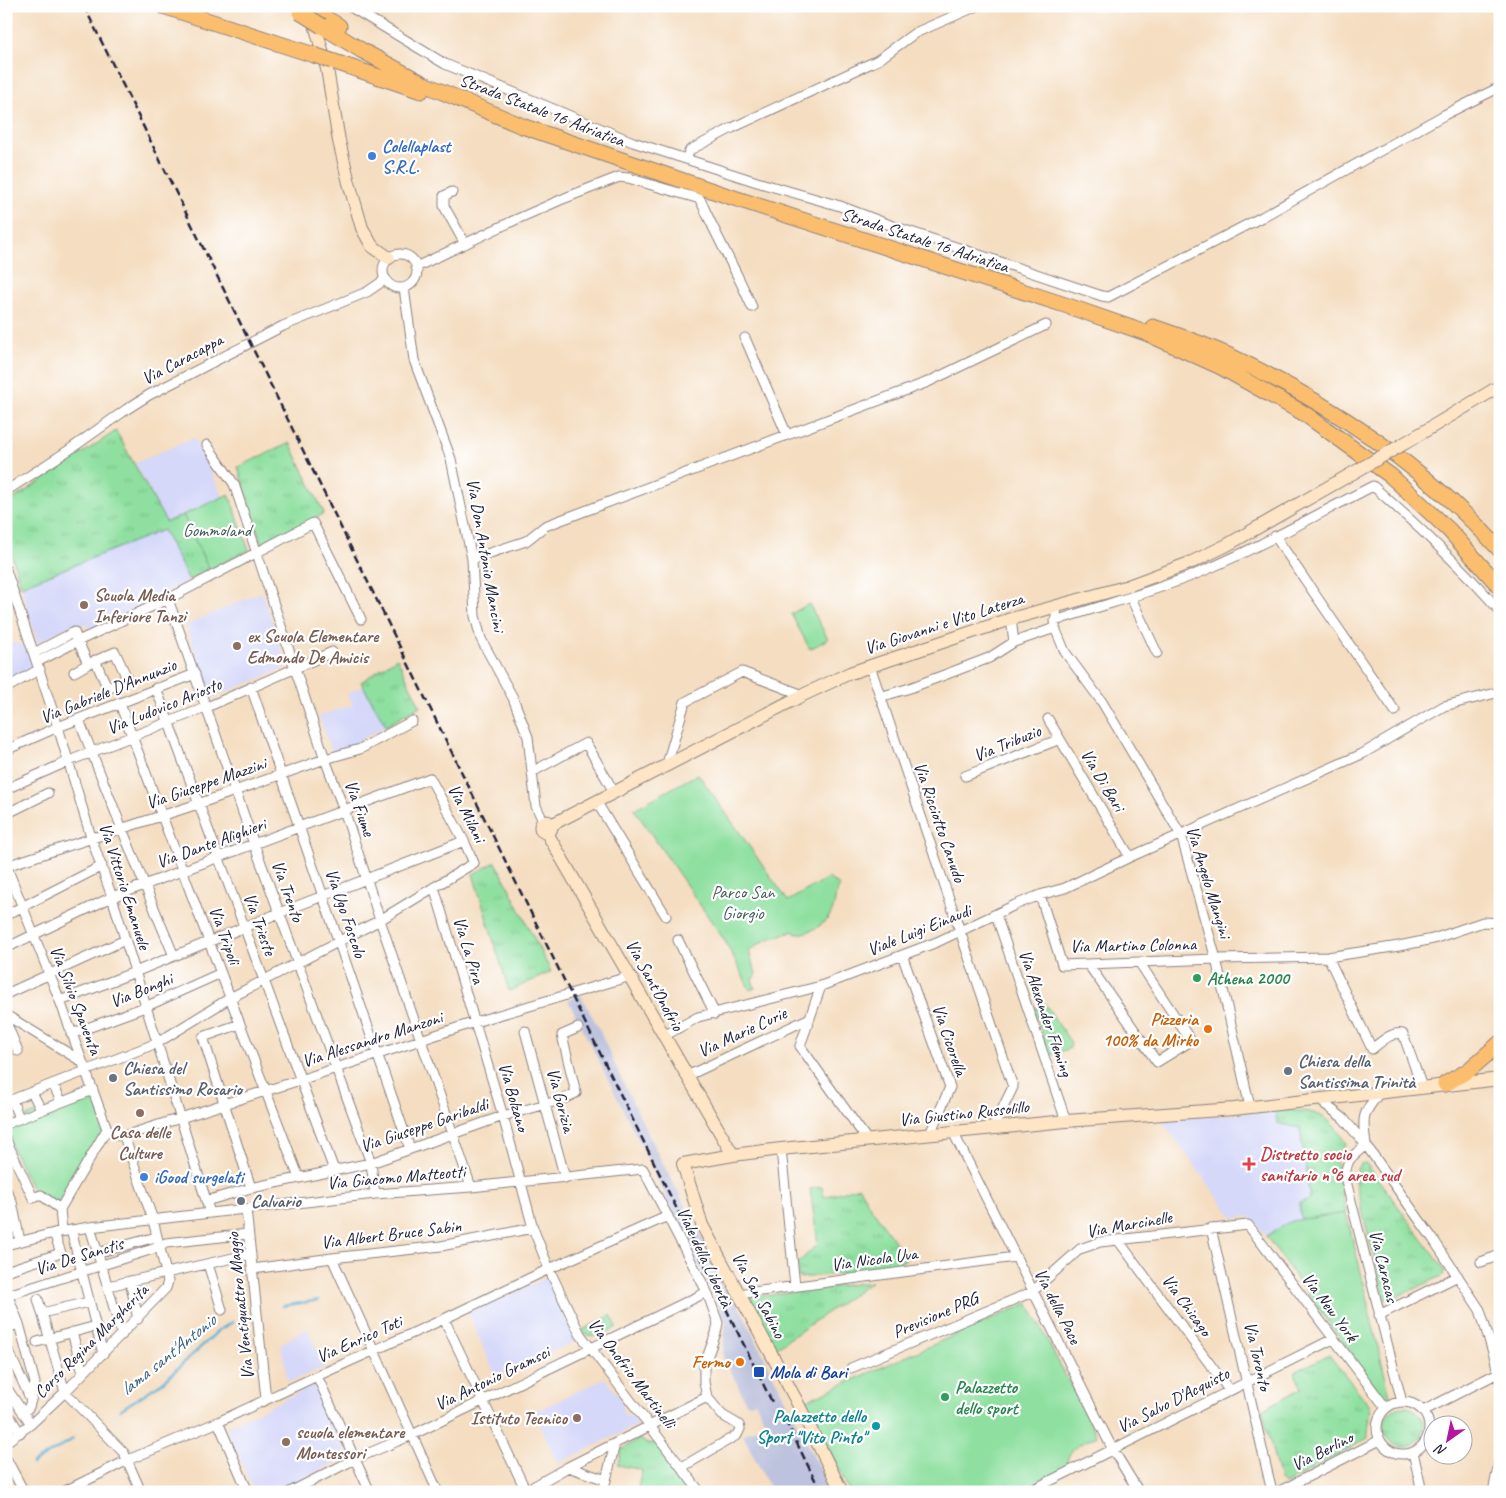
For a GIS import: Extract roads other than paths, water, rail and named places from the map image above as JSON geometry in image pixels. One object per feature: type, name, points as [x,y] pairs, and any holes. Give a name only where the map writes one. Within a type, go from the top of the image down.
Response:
[{"type":"highway","points":[[163,6],[314,55],[329,65],[485,111]]},
{"type":"highway","name":"Strada Statale 16 Adriatica","points":[[308,11],[402,72],[485,111],[539,132],[728,196],[1068,306],[1146,334],[1222,367],[1305,414],[1391,476],[1449,530],[1500,587]]},
{"type":"highway","name":"Strada Statale 16 Adriatica","points":[[308,11],[417,70],[516,114],[603,145],[1121,316],[1231,356],[1317,403],[1388,449],[1452,502],[1500,550]]},
{"type":"highway","points":[[1500,1043],[1498,1054],[1500,1058]]},
{"type":"highway","points":[[1445,1084],[1469,1070],[1500,1043]]},
{"type":"street","points":[[349,6],[445,64],[633,142],[840,206],[899,228],[1108,297],[1262,216],[1444,114],[1500,87]]},
{"type":"street","points":[[686,159],[690,150],[723,132],[878,60],[915,33],[977,6]]},
{"type":"street","points":[[308,11],[329,65],[341,150],[362,228],[372,246],[389,258]]},
{"type":"street","points":[[416,267],[565,198],[619,177],[628,178],[700,199],[752,307]]},
{"type":"street","points":[[452,192],[444,196],[444,206],[465,244]]},
{"type":"street","points":[[400,254],[405,255],[414,262],[416,267],[417,272],[413,282],[404,288],[393,286],[386,279],[384,268],[389,258],[400,254]]},
{"type":"street","name":"Via Caracappa","points":[[6,491],[69,450],[126,408],[149,395],[283,326],[367,292],[386,279]]},
{"type":"street","name":"Via Don Antonio Mancini","points":[[404,288],[414,360],[452,459],[472,559],[475,616],[481,639],[513,698],[528,737],[536,806],[547,827]]},
{"type":"street","points":[[472,559],[526,541],[545,526],[928,382],[1046,325]]},
{"type":"street","points":[[745,338],[787,435]]},
{"type":"street","name":"Via Giovanni e Vito Laterza","points":[[547,827],[803,695],[870,666],[1011,619],[1125,587],[1192,562],[1227,545],[1353,473],[1500,386]]},
{"type":"street","name":"Via Fiume","points":[[207,445],[234,484],[324,759],[344,810],[471,1187]]},
{"type":"street","points":[[880,697],[910,688],[989,658],[1014,642],[1095,607],[1131,598],[1196,574],[1373,486],[1469,576],[1500,611]]},
{"type":"street","points":[[6,688],[78,641],[168,599],[313,523],[361,619]]},
{"type":"street","points":[[1275,536],[1395,711]]},
{"type":"street","name":"Via Vittorio Emanuele","points":[[6,570],[136,972],[156,1043],[210,1213]]},
{"type":"street","points":[[1131,598],[1157,653]]},
{"type":"street","name":"Via Trento","points":[[168,599],[254,844],[371,1163],[374,1194]]},
{"type":"street","name":"Via Angelo Mangini","points":[[1057,605],[1055,625],[1065,652],[1102,702],[1181,835],[1216,959],[1250,1107]]},
{"type":"street","points":[[1011,619],[1014,642]]},
{"type":"street","points":[[34,653],[74,632],[92,662],[74,672]]},
{"type":"street","name":"Via Ludovico Ariosto","points":[[6,788],[207,707],[332,652]]},
{"type":"street","name":"Via Ricciotto Canudo","points":[[870,666],[1013,1087],[993,1128]]},
{"type":"street","points":[[667,764],[685,702],[742,672],[803,695]]},
{"type":"street","name":"Via Gabriele D'Annunzio","points":[[6,750],[58,727],[195,674]]},
{"type":"street","name":"Via Ugo Foscolo","points":[[250,687],[410,1149]]},
{"type":"street","name":"Via Trieste","points":[[156,688],[334,1170]]},
{"type":"street","name":"Viale Luigi Einaudi","points":[[664,1036],[698,1018],[821,986],[960,932],[1040,895],[1065,888],[1130,857],[1362,754],[1444,706],[1500,692]]},
{"type":"street","name":"Via Tripoli","points":[[120,704],[299,1178]]},
{"type":"street","name":"Via Di Bari","points":[[1048,719],[1130,857]]},
{"type":"street","points":[[79,720],[174,956]]},
{"type":"street","name":"Via Giuseppe Mazzini","points":[[6,865],[162,816],[324,759],[360,749],[412,721]]},
{"type":"street","name":"Via Tribuzio","points":[[965,776],[1060,739]]},
{"type":"street","points":[[532,772],[586,743],[614,792]]},
{"type":"street","name":"Via Dante Alighieri","points":[[6,948],[112,897],[430,778]]},
{"type":"street","name":"Via Milani","points":[[430,778],[474,863],[434,887]]},
{"type":"street","points":[[6,814],[48,793]]},
{"type":"street","points":[[596,801],[666,916]]},
{"type":"street","name":"Via Sant'Onofrio","points":[[547,827],[733,1155]]},
{"type":"street","points":[[60,1001],[464,841]]},
{"type":"street","name":"Via Silvio Spaventa","points":[[6,865],[108,1129]]},
{"type":"street","points":[[6,915],[102,866]]},
{"type":"street","points":[[20,1118],[9,1101],[156,1043],[230,998],[380,920],[434,887]]},
{"type":"street","name":"Via La Pira","points":[[434,887],[475,1022]]},
{"type":"street","name":"Via Martino Colonna","points":[[1040,895],[1062,965],[1328,957],[1432,939],[1483,922],[1500,923]]},
{"type":"street","name":"Via Alexander Fleming","points":[[996,915],[1066,1121]]},
{"type":"street","points":[[6,994],[125,940]]},
{"type":"street","points":[[678,940],[715,1014]]},
{"type":"street","name":"Via Cicorella","points":[[902,955],[950,1087],[930,1134]]},
{"type":"street","points":[[1328,957],[1372,1049],[1392,1035],[1403,1034],[1422,1087]]},
{"type":"street","points":[[1088,964],[1157,1062],[1190,1041],[1139,962]]},
{"type":"street","name":"Via Bonghi","points":[[71,1034],[145,1007],[221,973]]},
{"type":"street","name":"Via Alessandro Manzoni","points":[[124,1136],[475,1022],[631,976]]},
{"type":"street","points":[[821,986],[800,1046],[868,1141]]},
{"type":"street","points":[[6,1015],[82,1061]]},
{"type":"street","name":"Via Marie Curie","points":[[687,1076],[810,1018]]},
{"type":"street","points":[[6,1022],[18,1051]]},
{"type":"street","name":"Via Bolzano","points":[[475,1022],[503,1116],[520,1182]]},
{"type":"street","points":[[240,1024],[203,1037],[251,1188]]},
{"type":"street","name":"Via Giuseppe Garibaldi","points":[[206,1201],[251,1188],[371,1163],[503,1116],[561,1100],[576,1093],[562,1035],[578,1028]]},
{"type":"street","name":"Via Gorizia","points":[[525,1031],[565,1178]]},
{"type":"street","name":"Via Giustino Russolillo","points":[[683,1164],[780,1149],[1066,1121],[1250,1107],[1500,1079]]},
{"type":"street","points":[[53,1084],[61,1101]]},
{"type":"street","points":[[6,1124],[92,1090]]},
{"type":"street","points":[[32,1092],[41,1110]]},
{"type":"street","points":[[1366,1145],[1363,1120],[1367,1108],[1380,1092]]},
{"type":"street","points":[[1318,1099],[1343,1118],[1366,1145],[1434,1239],[1480,1310],[1499,1377],[1423,1411]]},
{"type":"street","points":[[6,1271],[61,1253],[63,1232],[60,1209],[108,1129],[116,1135],[124,1136]]},
{"type":"street","name":"Via della Pace","points":[[952,1132],[1112,1448],[1137,1490]]},
{"type":"street","name":"Corso Regina Margherita","points":[[6,1442],[31,1424],[65,1392],[138,1319],[166,1288],[168,1281],[153,1220],[124,1136]]},
{"type":"street","points":[[6,1140],[10,1156],[33,1198],[41,1195],[60,1209]]},
{"type":"street","name":"Via Caracas","points":[[1366,1145],[1352,1156],[1347,1163],[1345,1177],[1402,1402]]},
{"type":"street","points":[[780,1149],[795,1286]]},
{"type":"street","name":"Via San Sabino","points":[[683,1164],[702,1225],[795,1398],[842,1492]]},
{"type":"street","name":"Via Giacomo Matteotti","points":[[6,1245],[90,1227],[374,1194],[471,1187],[643,1169]]},
{"type":"street","name":"Viale della Libertà","points":[[643,1169],[707,1292],[718,1323],[704,1366],[707,1398]]},
{"type":"street","name":"Via Onofrio Martinelli","points":[[520,1182],[549,1269],[580,1334],[651,1425],[700,1492]]},
{"type":"street","points":[[6,1190],[12,1202],[20,1241]]},
{"type":"street","name":"Via Ventiquattro Maggio","points":[[246,1209],[266,1399]]},
{"type":"street","points":[[6,1213],[20,1241]]},
{"type":"street","name":"Via Enrico Toti","points":[[63,1492],[128,1460],[218,1422],[668,1216]]},
{"type":"street","name":"Via Marcinelle","points":[[1032,1292],[1080,1249],[1100,1242],[1248,1225]]},
{"type":"street","name":"Via New York","points":[[1248,1225],[1386,1408]]},
{"type":"street","points":[[90,1227],[122,1335]]},
{"type":"street","name":"Via Albert Bruce Sabin","points":[[253,1269],[441,1246],[534,1228]]},
{"type":"street","name":"Via Toronto","points":[[1211,1228],[1272,1492]]},
{"type":"street","points":[[63,1232],[82,1272],[103,1354]]},
{"type":"street","name":"Via De Sanctis","points":[[7,1292],[82,1272],[166,1243],[248,1234]]},
{"type":"street","points":[[97,1253],[156,1237]]},
{"type":"street","name":"Via Chicago","points":[[1118,1240],[1229,1390]]},
{"type":"street","points":[[108,1286],[251,1254]]},
{"type":"street","points":[[1481,1262],[1500,1255]]},
{"type":"street","name":"Via Nicola Uva","points":[[738,1294],[1014,1257]]},
{"type":"street","points":[[332,1258],[438,1492]]},
{"type":"street","points":[[208,1264],[222,1310]]},
{"type":"street","points":[[1380,1315],[1458,1276]]},
{"type":"street","points":[[130,1281],[138,1319]]},
{"type":"street","points":[[7,1292],[9,1307],[18,1324],[35,1383],[29,1407],[23,1413]]},
{"type":"street","name":"Via Antonio Gramsci","points":[[290,1492],[355,1459],[412,1435],[707,1292]]},
{"type":"street","name":"Previsione PRG","points":[[851,1368],[1032,1292]]},
{"type":"street","points":[[38,1299],[65,1392],[124,1453],[141,1492]]},
{"type":"street","points":[[42,1314],[89,1302]]},
{"type":"street","points":[[444,1319],[525,1491],[568,1467],[707,1398],[722,1415],[739,1425],[740,1429],[737,1435],[682,1467]]},
{"type":"street","points":[[6,1328],[18,1324]]},
{"type":"street","points":[[37,1342],[96,1326]]},
{"type":"street","points":[[72,1332],[82,1373]]},
{"type":"street","name":"Via Salvo D'Acquisto","points":[[1028,1492],[1112,1448],[1333,1339]]},
{"type":"street","points":[[24,1342],[7,1348],[31,1400]]},
{"type":"street","points":[[317,1376],[370,1492]]},
{"type":"street","points":[[6,1387],[31,1424]]},
{"type":"street","points":[[1402,1402],[1410,1402],[1423,1411],[1428,1418],[1430,1426],[1426,1442],[1413,1452],[1398,1453],[1385,1446],[1380,1440],[1378,1432],[1378,1423],[1386,1408],[1394,1403],[1402,1402]]},
{"type":"street","points":[[6,1410],[20,1433]]},
{"type":"street","points":[[218,1422],[248,1492]]},
{"type":"street","name":"Via Berlino","points":[[1278,1492],[1380,1440]]},
{"type":"street","points":[[603,1492],[615,1444]]},
{"type":"street","points":[[1413,1452],[1422,1492]]},
{"type":"street","points":[[6,1458],[24,1492]]},
{"type":"street","points":[[1493,1492],[1500,1458]]},
{"type":"street","points":[[568,1467],[606,1480]]},
{"type":"waterway","name":"lama sant'Antonio","points":[[283,1306],[319,1300]]},
{"type":"waterway","name":"lama sant'Antonio","points":[[120,1410],[163,1382],[219,1330],[233,1322]]},
{"type":"waterway","name":"lama sant'Antonio","points":[[32,1464],[73,1439]]},
{"type":"railway","points":[[84,6],[773,1404]]},
{"type":"railway","points":[[780,1409],[821,1492]]},
{"type":"place","name":"Colellaplast S.R.L.","points":[[372,156]]},
{"type":"place","name":"Scuola Media Inferiore Tanzi","points":[[84,605]]},
{"type":"place","name":"ex Scuola Elementare Edmondo De Amicis","points":[[237,646]]},
{"type":"place","name":"Athena 2000","points":[[1197,978]]},
{"type":"place","name":"Pizzeria 100% da Mirko","points":[[1208,1029]]},
{"type":"place","name":"Chiesa della Santissima Trinità","points":[[1288,1071]]},
{"type":"place","name":"Chiesa del Santissimo Rosario","points":[[113,1078]]},
{"type":"place","name":"Casa delle Culture","points":[[140,1113]]},
{"type":"place","name":"Distretto socio sanitario n°6 area sud","points":[[1249,1164]]},
{"type":"place","name":"iGood surgelati","points":[[144,1177]]},
{"type":"place","name":"Calvario","points":[[241,1201]]},
{"type":"place","name":"Fermo","points":[[740,1362]]},
{"type":"place","name":"Mola di Bari","points":[[759,1372]]},
{"type":"place","name":"Palazzetto dello sport","points":[[945,1397]]},
{"type":"place","name":"Istituto Tecnico","points":[[577,1418]]},
{"type":"place","name":"Palazzetto dello Sport \"Vito Pinto\"","points":[[876,1426]]},
{"type":"place","name":"scuola elementare Montessori","points":[[286,1442]]},
{"type":"park label","name":"Gommoland","points":[[217,530]]},
{"type":"park label","name":"Parco San Giorgio","points":[[743,902]]}]
